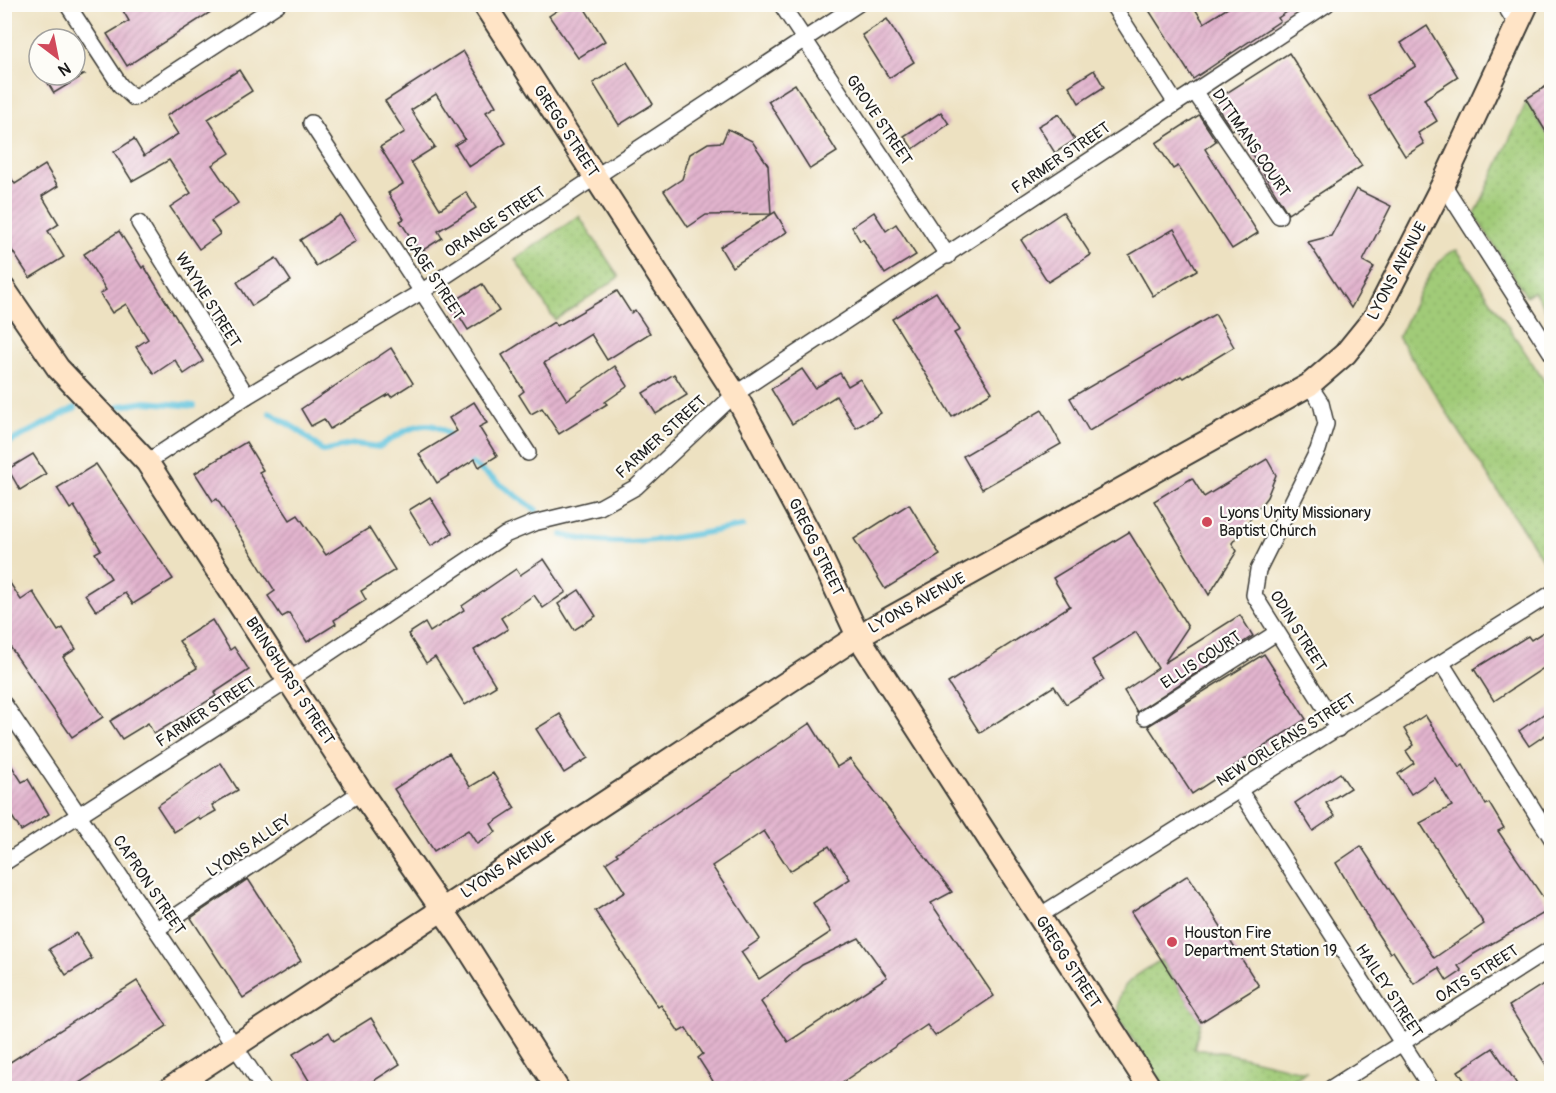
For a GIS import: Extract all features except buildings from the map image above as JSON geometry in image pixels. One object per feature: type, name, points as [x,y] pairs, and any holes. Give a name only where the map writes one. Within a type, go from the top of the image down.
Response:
[{"type":"street","points":[[67,4],[120,85],[134,98],[278,4]]},
{"type":"street","name":"GREGG STREET","points":[[484,4],[735,394],[814,542],[858,636],[1150,1089]]},
{"type":"street","name":"GROVE STREET","points":[[780,4],[948,256]]},
{"type":"street","name":"ORANGE STREET","points":[[147,462],[247,396],[421,292],[858,4]]},
{"type":"street","points":[[1112,4],[1175,102]]},
{"type":"street","name":"FARMER STREET","points":[[4,863],[289,680],[505,535],[534,523],[592,510],[636,488],[735,394],[948,256],[1175,102],[1327,4]]},
{"type":"street","points":[[1504,4],[1517,26]]},
{"type":"street","name":"LYONS AVENUE","points":[[171,1089],[858,636],[1309,385],[1345,354],[1375,318],[1443,184],[1527,4]]},
{"type":"street","name":"DITTMANS COURT","points":[[1194,91],[1279,216]]},
{"type":"street","name":"CAGE STREET","points":[[311,123],[528,453]]},
{"type":"street","points":[[1443,184],[1551,354]]},
{"type":"street","name":"WAYNE STREET","points":[[139,223],[247,396]]},
{"type":"street","name":"BRINGHURST STREET","points":[[4,288],[58,368],[147,462],[557,1089]]},
{"type":"street","name":"ODIN STREET","points":[[1309,385],[1321,403],[1326,424],[1318,450],[1258,570],[1254,595],[1338,729]]},
{"type":"street","name":"NEW ORLEANS STREET","points":[[1039,916],[1442,664],[1551,593]]},
{"type":"street","name":"ELLIS COURT","points":[[1145,717],[1276,633]]},
{"type":"street","points":[[1442,664],[1551,839]]},
{"type":"street","name":"CAPRON STREET","points":[[4,704],[263,1089]]},
{"type":"street","name":"HAILEY STREET","points":[[1240,791],[1431,1089]]},
{"type":"street","name":"LYONS ALLEY","points":[[157,929],[361,792]]},
{"type":"street","name":"OATS STREET","points":[[1331,1089],[1551,948]]},
{"type":"green space","points":[[1527,101],[1551,140],[1551,318],[1534,291],[1526,296],[1475,215]]},
{"type":"green space","points":[[579,216],[619,277],[555,320],[515,259]]},
{"type":"green space","points":[[1457,250],[1551,391],[1551,573],[1398,337],[1431,274],[1448,254]]},
{"type":"green space","points":[[1161,960],[1201,1021],[1194,1049],[1227,1053],[1306,1072],[1280,1088],[1164,1088],[1119,1018],[1118,1006],[1123,989],[1128,982]]},
{"type":"waterway","points":[[119,406],[146,402],[194,406]]},
{"type":"waterway","points":[[4,445],[75,408]]},
{"type":"waterway","points":[[270,413],[298,430],[323,451],[355,444],[379,447],[408,430],[427,425],[445,432],[454,441]]},
{"type":"waterway","points":[[466,456],[472,464],[536,510]]},
{"type":"waterway","points":[[562,535],[584,540],[630,542],[743,526]]},
{"type":"place","name":"Lyons Unity Missionary Baptist Church","points":[[1207,522]]},
{"type":"place","name":"Houston Fire Department Station 19","points":[[1172,942]]}]
